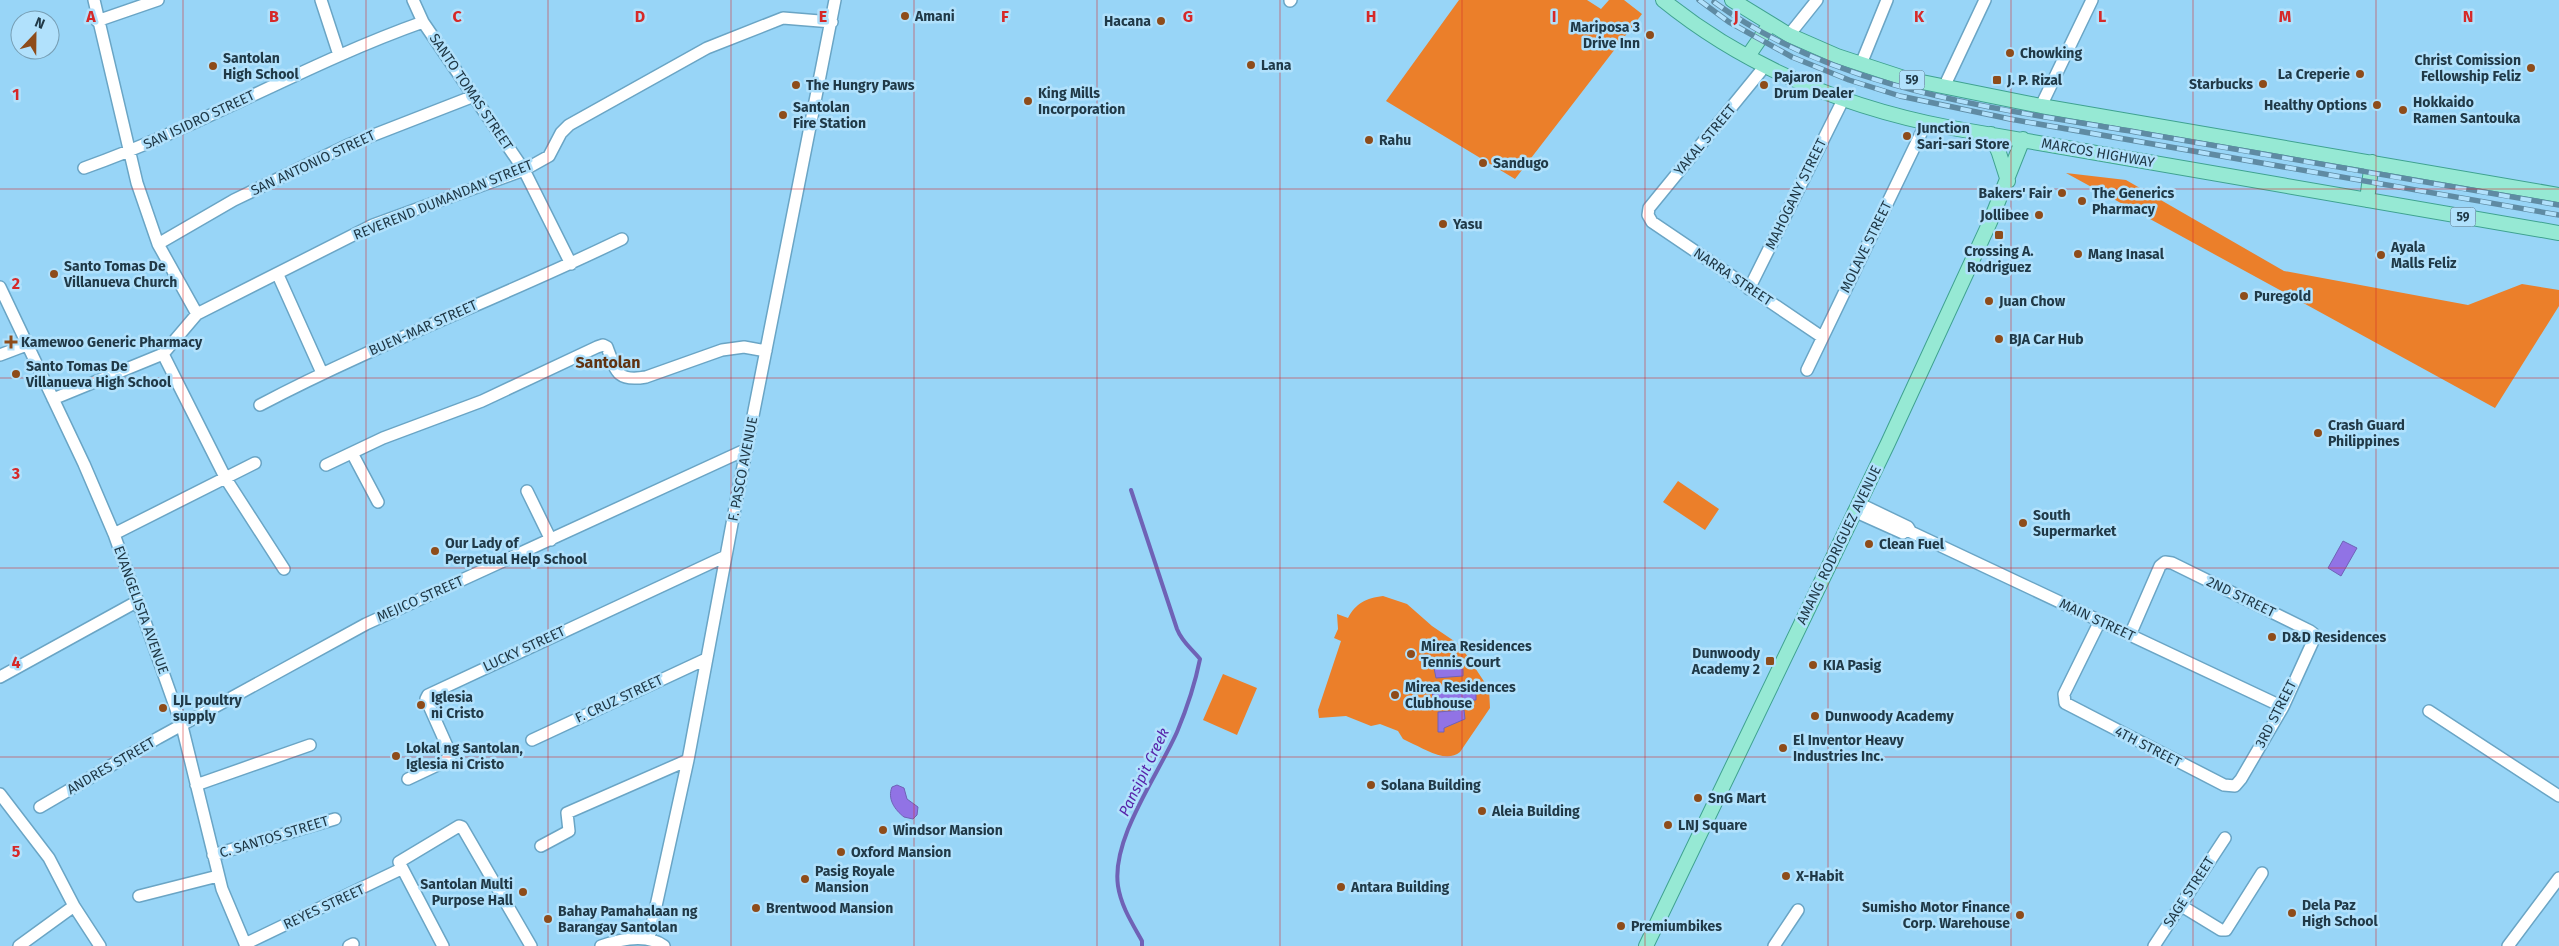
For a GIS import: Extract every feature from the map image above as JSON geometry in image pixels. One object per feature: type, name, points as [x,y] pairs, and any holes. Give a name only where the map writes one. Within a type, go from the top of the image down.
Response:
[{"type":"main road","name":"MARCOS HIGHWAY","points":[[1664,0],[1690,20],[1765,66],[1843,100],[1926,123],[2559,233]]},
{"type":"main road","name":"59","points":[[1732,0],[1789,35],[1861,64],[1907,79],[2041,106],[2559,195]]},
{"type":"main road","points":[[1748,56],[1770,24]]},
{"type":"main road","points":[[1991,134],[2008,181]]},
{"type":"main road","name":"AMANG RODRIGUEZ AVENUE","points":[[1646,946],[1888,443],[2008,181],[2023,139]]},
{"type":"main road","points":[[2367,200],[2372,162]]},
{"type":"street","points":[[94,0],[128,152],[158,244],[197,314]]},
{"type":"street","points":[[97,20],[158,0]]},
{"type":"street","points":[[321,0],[339,55]]},
{"type":"street","name":"SANTO TOMAS STREET","points":[[413,0],[423,22],[524,170],[571,264]]},
{"type":"street","name":"F. PASCO AVENUE","points":[[649,938],[688,760],[726,556],[836,0]]},
{"type":"street","points":[[1789,35],[1817,0]]},
{"type":"street","points":[[1861,64],[1887,0]]},
{"type":"street","points":[[1944,87],[1985,0]]},
{"type":"street","points":[[2041,106],[2092,0]]},
{"type":"street","name":"REVEREND DUMANDAN STREET","points":[[53,399],[163,354],[197,314],[278,275],[373,225],[524,170],[549,156],[560,133],[569,125],[708,48],[783,18],[832,22]]},
{"type":"street","name":"SAN ISIDRO STREET","points":[[84,168],[128,152],[339,55],[423,22]]},
{"type":"street","name":"YAKAL STREET","points":[[1648,215],[1649,208],[1765,66]]},
{"type":"street","name":"SAN ANTONIO STREET","points":[[158,244],[234,200],[348,145],[474,96]]},
{"type":"street","name":"MAHOGANY STREET","points":[[1750,288],[1843,100]]},
{"type":"street","name":"MOLAVE STREET","points":[[1806,370],[1926,123]]},
{"type":"street","name":"NARRA STREET","points":[[1648,215],[1652,222],[1822,337]]},
{"type":"street","name":"BUEN-MAR STREET","points":[[260,405],[322,373],[571,264],[622,239]]},
{"type":"street","points":[[278,275],[322,373]]},
{"type":"street","name":"EVANGELISTA AVENUE","points":[[0,287],[28,344],[114,534],[182,726],[218,876],[246,945]]},
{"type":"street","points":[[0,355],[28,344]]},
{"type":"street","points":[[326,465],[383,438],[482,401],[597,346],[603,345],[607,347],[618,374],[624,378],[633,379],[646,377],[722,350],[744,347],[766,351]]},
{"type":"street","points":[[163,354],[226,479],[284,569]]},
{"type":"street","name":"MEJICO STREET","points":[[182,726],[366,624],[747,449]]},
{"type":"street","points":[[352,453],[378,502]]},
{"type":"street","points":[[114,534],[255,463]]},
{"type":"street","points":[[527,491],[551,540]]},
{"type":"street","name":"MAIN STREET","points":[[1856,507],[1904,534],[1911,532],[2282,707]]},
{"type":"street","name":"LUCKY STREET","points":[[408,779],[449,759],[451,756],[426,699],[428,695],[726,556]]},
{"type":"street","name":"2ND STREET","points":[[2130,635],[2160,566],[2165,562],[2172,563],[2310,631]]},
{"type":"street","points":[[0,677],[138,601]]},
{"type":"street","name":"4TH STREET","points":[[2100,621],[2064,694],[2065,704],[2224,785]]},
{"type":"street","name":"3RD STREET","points":[[2224,785],[2235,786],[2241,779],[2282,707],[2314,639],[2314,634],[2310,631]]},
{"type":"street","name":"F. CRUZ STREET","points":[[532,740],[706,659]]},
{"type":"street","points":[[2429,711],[2559,796]]},
{"type":"street","name":"ANDRES STREET","points":[[40,807],[182,726]]},
{"type":"street","points":[[196,785],[310,745]]},
{"type":"street","points":[[541,846],[569,831],[566,813],[688,760]]},
{"type":"street","points":[[0,794],[50,858],[74,906],[100,946]]},
{"type":"street","name":"C. SANTOS STREET","points":[[213,855],[335,818]]},
{"type":"street","points":[[443,946],[401,869],[399,861],[459,826],[462,827],[531,946]]},
{"type":"street","name":"SAGE STREET","points":[[2154,946],[2225,838]]},
{"type":"street","name":"REYES STREET","points":[[246,945],[346,898],[401,869]]},
{"type":"street","points":[[2180,905],[2221,930],[2229,928],[2262,873]]},
{"type":"street","points":[[139,896],[218,876]]},
{"type":"street","points":[[2508,946],[2559,878]]},
{"type":"street","points":[[19,946],[74,906]]},
{"type":"street","points":[[1774,946],[1798,910]]},
{"type":"street","points":[[601,946],[629,938],[649,938],[664,946]]},
{"type":"shaded area","points":[[1459,0],[1587,0],[1601,9],[1609,0],[1624,0],[1642,14],[1515,179],[1386,101]]},
{"type":"shaded area","points":[[2066,173],[2126,180],[2284,271],[2468,305],[2522,284],[2559,290],[2559,306],[2495,408]]},
{"type":"shaded area","points":[[1678,481],[1719,509],[1705,530],[1663,502]]},
{"type":"shaded area","points":[[2343,541],[2357,548],[2341,576],[2328,568]]},
{"type":"shaded area","points":[[1383,596],[1407,604],[1432,626],[1460,645],[1489,689],[1490,708],[1460,752],[1454,755],[1441,756],[1435,754],[1403,739],[1398,731],[1380,724],[1371,726],[1346,716],[1319,718],[1318,710],[1341,641],[1334,638],[1338,629],[1337,614],[1348,618],[1362,602]]},
{"type":"shaded area","points":[[1439,659],[1463,669],[1463,676],[1436,678],[1434,668]]},
{"type":"shaded area","points":[[1223,674],[1257,688],[1237,735],[1203,720]]},
{"type":"shaded area","points":[[1476,685],[1476,700],[1433,702],[1432,687]]},
{"type":"shaded area","points":[[1464,710],[1465,719],[1444,728],[1444,732],[1438,732],[1438,712]]},
{"type":"shaded area","points":[[897,785],[904,788],[907,799],[918,807],[917,815],[913,819],[904,817],[891,800],[892,787]]},
{"type":"waterway","name":"Pansipit Creek","points":[[1131,490],[1179,634],[1200,659],[1196,678],[1177,732],[1138,808],[1122,848],[1118,868],[1119,893],[1127,914],[1142,941],[1142,946]]},
{"type":"railway","points":[[1699,0],[1729,22],[1792,57],[1849,80],[1900,96],[2010,119],[2559,215]]},
{"type":"railway","points":[[1714,2],[1763,33],[1814,57],[1867,77],[1922,92],[1978,105],[2559,205]]},
{"type":"place","name":"Amani","points":[[905,16]]},
{"type":"place","name":"Hacana","points":[[1161,21]]},
{"type":"place","name":"Mariposa 3 Drive Inn","points":[[1650,35]]},
{"type":"place","name":"Chowking","points":[[2010,53]]},
{"type":"place","name":"Lana","points":[[1251,65]]},
{"type":"place","name":"Santolan High School","points":[[213,66]]},
{"type":"place","name":"Christ Comission Fellowship Feliz","points":[[2531,68]]},
{"type":"place","name":"La Creperie","points":[[2360,74]]},
{"type":"place","name":"J. P. Rizal","points":[[1997,80]]},
{"type":"place","name":"Starbucks","points":[[2263,84]]},
{"type":"place","name":"The Hungry Paws","points":[[796,85]]},
{"type":"place","name":"Pajaron Drum Dealer","points":[[1764,85]]},
{"type":"place","name":"King Mills Incorporation","points":[[1028,101]]},
{"type":"place","name":"Healthy Options","points":[[2377,105]]},
{"type":"place","name":"Hokkaido Ramen Santouka","points":[[2403,110]]},
{"type":"place","name":"Santolan Fire Station","points":[[783,115]]},
{"type":"place","name":"Junction Sari-sari Store","points":[[1907,136]]},
{"type":"place","name":"Rahu","points":[[1369,140]]},
{"type":"place","name":"Sandugo","points":[[1483,163]]},
{"type":"place","name":"Bakers' Fair","points":[[2062,193]]},
{"type":"place","name":"The Generics Pharmacy","points":[[2082,201]]},
{"type":"place","name":"Jollibee","points":[[2039,215]]},
{"type":"place","name":"Yasu","points":[[1443,224]]},
{"type":"place","name":"Crossing A. Rodriguez","points":[[1999,235]]},
{"type":"place","name":"Mang Inasal","points":[[2078,254]]},
{"type":"place","name":"Ayala Malls Feliz","points":[[2381,255]]},
{"type":"place","name":"Santo Tomas De Villanueva Church","points":[[54,274]]},
{"type":"place","name":"Puregold","points":[[2244,296]]},
{"type":"place","name":"Juan Chow","points":[[1989,301]]},
{"type":"place","name":"BJA Car Hub","points":[[1999,339]]},
{"type":"place","name":"Kamewoo Generic Pharmacy","points":[[11,342]]},
{"type":"place","name":"Santo Tomas De Villanueva High School","points":[[16,374]]},
{"type":"place","name":"Crash Guard Philippines","points":[[2318,433]]},
{"type":"place","name":"South Supermarket","points":[[2023,523]]},
{"type":"place","name":"Clean Fuel","points":[[1869,544]]},
{"type":"place","name":"Our Lady of Perpetual Help School","points":[[435,551]]},
{"type":"place","name":"D&D Residences","points":[[2272,637]]},
{"type":"place","name":"Mirea Residences Tennis Court","points":[[1411,654]]},
{"type":"place","name":"Dunwoody Academy 2","points":[[1770,661]]},
{"type":"place","name":"KIA Pasig","points":[[1813,665]]},
{"type":"place","name":"Mirea Residences Clubhouse","points":[[1395,695]]},
{"type":"place","name":"Iglesia ni Cristo","points":[[421,705]]},
{"type":"place","name":"LJL poultry supply","points":[[163,708]]},
{"type":"place","name":"Dunwoody Academy","points":[[1815,716]]},
{"type":"place","name":"El Inventor Heavy Industries Inc.","points":[[1783,748]]},
{"type":"place","name":"Lokal ng Santolan, Iglesia ni Cristo","points":[[396,756]]},
{"type":"place","name":"Solana Building","points":[[1371,785]]},
{"type":"place","name":"SnG Mart","points":[[1698,798]]},
{"type":"place","name":"Aleia Building","points":[[1482,811]]},
{"type":"place","name":"LNJ Square","points":[[1668,825]]},
{"type":"place","name":"Windsor Mansion","points":[[883,830]]},
{"type":"place","name":"Oxford Mansion","points":[[841,852]]},
{"type":"place","name":"X-Habit","points":[[1786,876]]},
{"type":"place","name":"Pasig Royale Mansion","points":[[805,879]]},
{"type":"place","name":"Antara Building","points":[[1341,887]]},
{"type":"place","name":"Santolan Multi Purpose Hall","points":[[523,892]]},
{"type":"place","name":"Brentwood Mansion","points":[[756,908]]},
{"type":"place","name":"Dela Paz High School","points":[[2292,913]]},
{"type":"place","name":"Sumisho Motor Finance Corp. Warehouse","points":[[2020,915]]},
{"type":"place","name":"Bahay Pamahalaan ng Barangay Santolan","points":[[548,919]]},
{"type":"place","name":"Premiumbikes","points":[[1621,926]]},
{"type":"district","name":"Santolan","points":[[608,362]]}]
